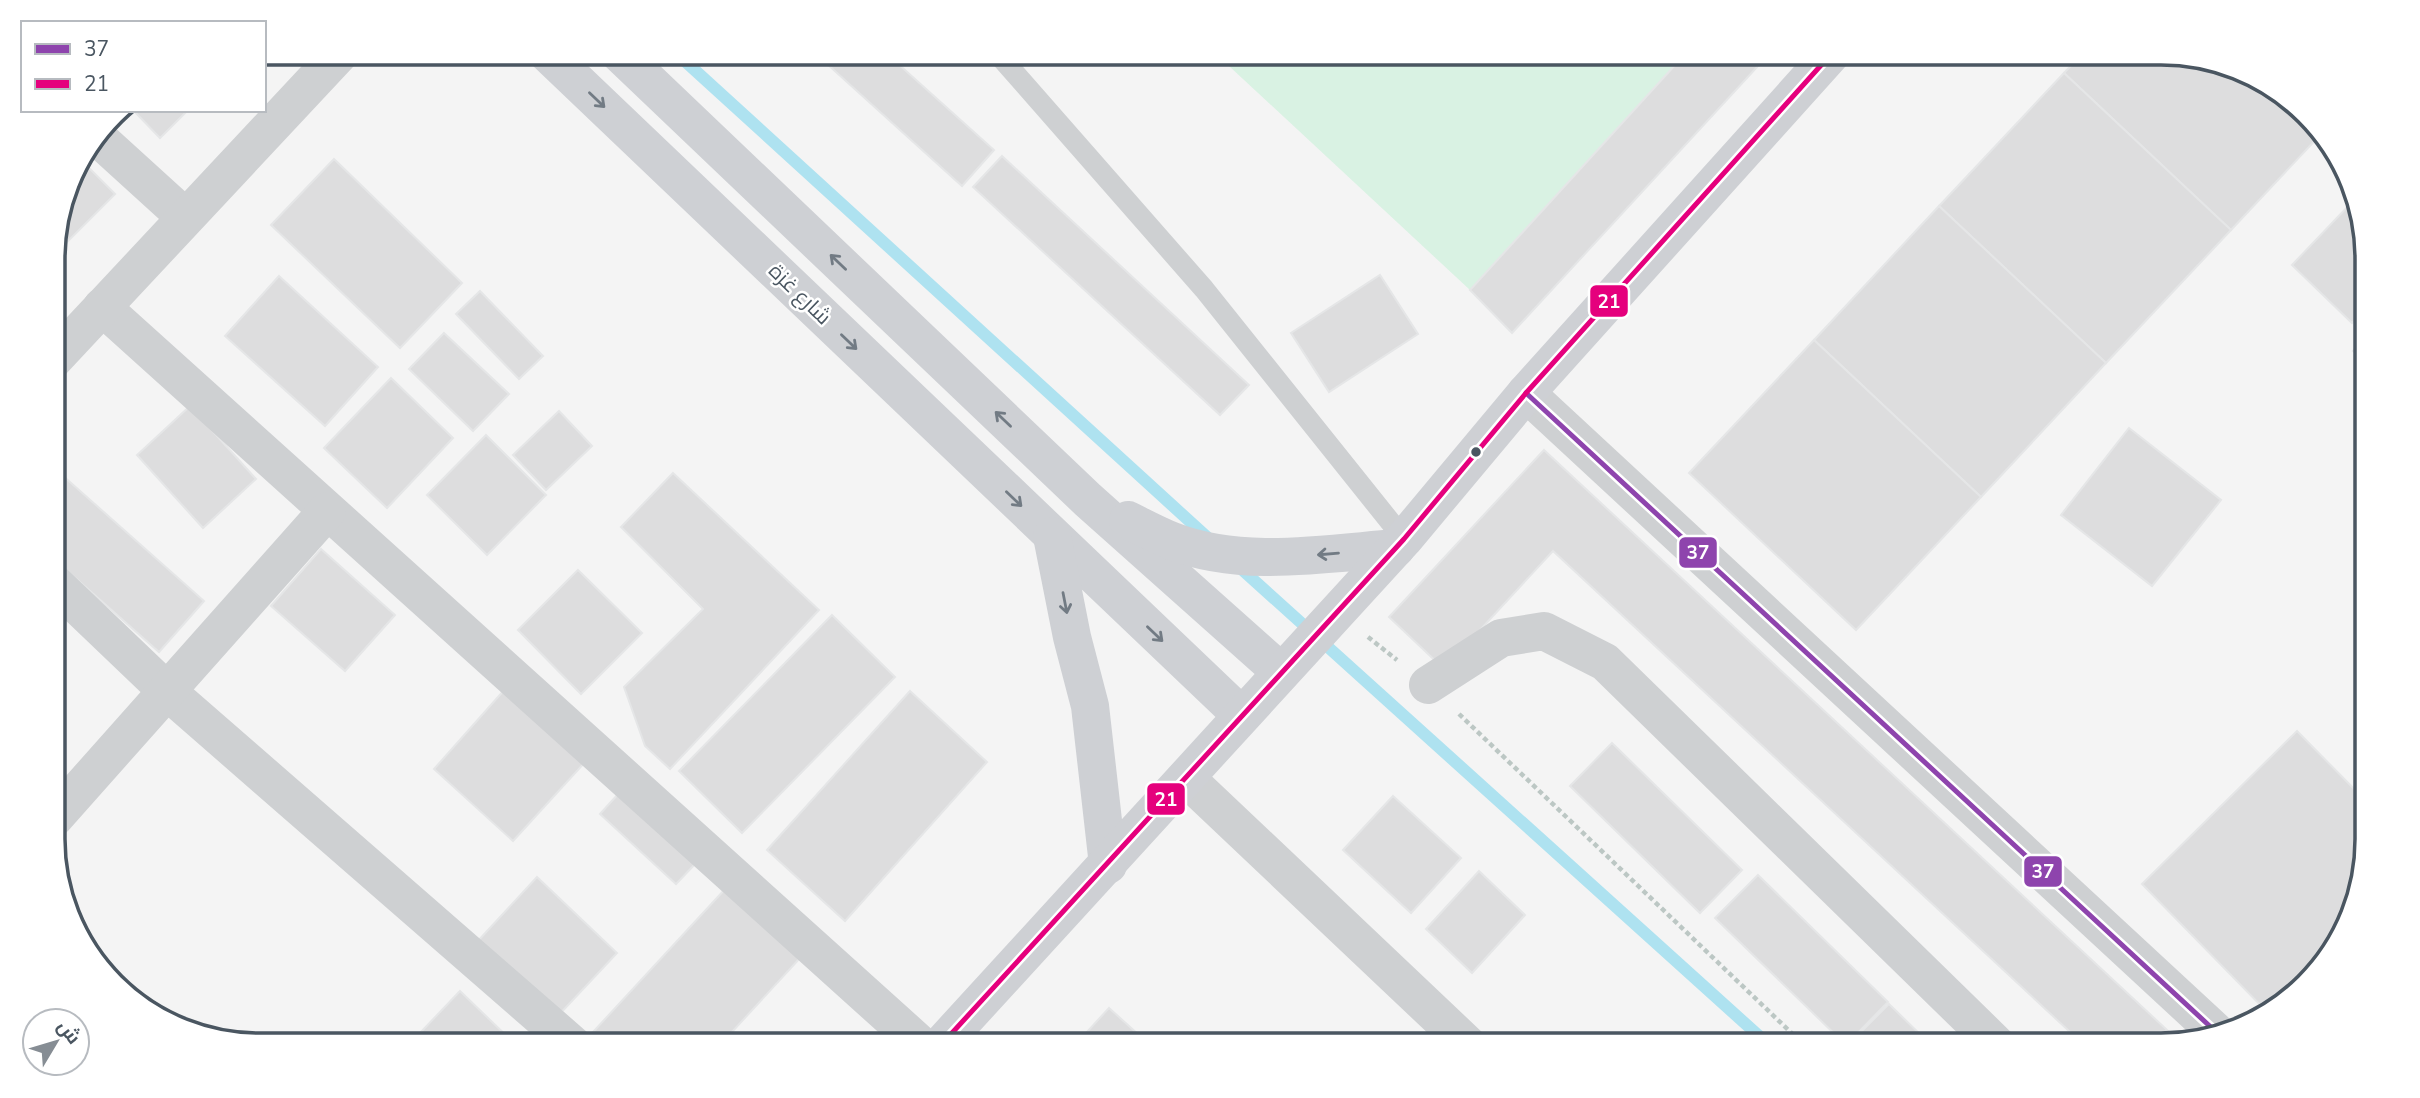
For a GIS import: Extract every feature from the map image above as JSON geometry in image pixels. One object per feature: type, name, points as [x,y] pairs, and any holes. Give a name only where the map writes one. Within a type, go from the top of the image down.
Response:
[{"type":"main road","name":"شارع غزة","points":[[561,65],[1241,715]]},
{"type":"main road","points":[[633,65],[1088,500],[1281,672]]},
{"type":"main road","points":[[952,1033],[1400,543],[1526,393],[1820,65]]},
{"type":"main road","points":[[1088,500],[1173,541],[1205,550],[1257,557],[1400,543]]},
{"type":"main road","points":[[1052,536],[1072,637],[1090,706],[1108,865]]},
{"type":"street","points":[[65,342],[102,307],[328,65]]},
{"type":"street","points":[[104,143],[186,217]]},
{"type":"street","points":[[102,307],[908,1033]]},
{"type":"street","points":[[1526,393],[2210,1027]]},
{"type":"street","points":[[65,806],[327,511]]},
{"type":"street","points":[[65,594],[168,692],[559,1033]]},
{"type":"street","points":[[1428,685],[1501,638],[1544,631],[1605,662],[1985,1033]]},
{"type":"street","points":[[1186,778],[1455,1033]]},
{"type":"lane","points":[[1009,65],[1204,289],[1400,543]]},
{"type":"path","points":[[1337,611],[1428,685],[1791,1033]]},
{"type":"green space","points":[[1228,65],[1759,65],[1512,333],[1470,290]]},
{"type":"building","points":[[828,65],[899,65],[994,150],[962,186]]},
{"type":"building","points":[[1675,65],[1759,65],[1512,333],[1470,290]]},
{"type":"building","points":[[2072,65],[2174,65],[2199,68],[2236,79],[2258,91],[2299,121],[2315,141],[2231,230],[2064,73]]},
{"type":"building","points":[[2064,73],[2231,230],[2106,363],[1939,206]]},
{"type":"building","points":[[135,112],[186,112],[160,138]]},
{"type":"building","points":[[1002,156],[1249,385],[1220,415],[973,187]]},
{"type":"building","points":[[334,159],[462,283],[400,348],[271,225]]},
{"type":"building","points":[[88,167],[115,194],[65,244],[71,208]]},
{"type":"building","points":[[1939,206],[2106,363],[1981,497],[1814,340]]},
{"type":"building","points":[[2348,206],[2354,233],[2355,320],[2352,323],[2292,265]]},
{"type":"building","points":[[1380,275],[1418,334],[1329,392],[1291,333]]},
{"type":"building","points":[[279,276],[378,367],[325,426],[225,336]]},
{"type":"building","points":[[480,291],[543,356],[519,379],[456,314]]},
{"type":"building","points":[[444,333],[509,394],[473,431],[409,369]]},
{"type":"building","points":[[1814,340],[1981,497],[1856,630],[1689,473]]},
{"type":"building","points":[[391,378],[453,438],[387,508],[324,448]]},
{"type":"building","points":[[190,406],[256,479],[203,528],[137,455]]},
{"type":"building","points":[[559,411],[592,446],[546,490],[513,455]]},
{"type":"building","points":[[2129,428],[2221,500],[2152,586],[2061,515]]},
{"type":"building","points":[[486,435],[546,495],[487,555],[427,495]]},
{"type":"building","points":[[1544,450],[2170,1033],[2071,1033],[1553,551],[1444,669],[1389,617]]},
{"type":"building","points":[[673,473],[819,610],[670,769],[645,746],[624,687],[703,609],[621,527]]},
{"type":"building","points":[[65,478],[204,601],[159,652],[65,569]]},
{"type":"building","points":[[321,549],[395,615],[345,671],[271,606]]},
{"type":"building","points":[[578,570],[642,633],[581,694],[518,630]]},
{"type":"building","points":[[832,615],[895,677],[742,833],[679,771]]},
{"type":"building","points":[[506,688],[587,760],[513,841],[434,769]]},
{"type":"building","points":[[910,691],[987,762],[845,921],[767,850]]},
{"type":"building","points":[[2297,731],[2355,790],[2354,865],[2341,914],[2315,957],[2299,977],[2261,1006],[2142,884]]},
{"type":"building","points":[[1612,743],[1742,870],[1700,913],[1570,786]]},
{"type":"building","points":[[620,792],[697,862],[676,884],[600,814]]},
{"type":"building","points":[[1393,796],[1461,858],[1411,913],[1343,850]]},
{"type":"building","points":[[1479,871],[1525,915],[1472,973],[1426,929]]},
{"type":"building","points":[[1758,875],[1888,1002],[1858,1033],[1834,1033],[1715,918]]},
{"type":"building","points":[[537,877],[617,953],[556,1018],[476,943]]},
{"type":"building","points":[[727,887],[801,957],[731,1033],[592,1033]]},
{"type":"building","points":[[460,991],[504,1033],[420,1033]]},
{"type":"building","points":[[1889,1004],[1919,1033],[1860,1033]]},
{"type":"building","points":[[1109,1008],[1137,1033],[1086,1033]]},
{"type":"waterway","points":[[689,65],[1208,538]]},
{"type":"waterway","points":[[1237,565],[1756,1033]]},
{"type":"transit line","name":"21","points":[[952,1033],[1404,539],[1526,393],[1821,65]]},
{"type":"transit line","name":"37","points":[[1526,393],[2210,1027]]}]
